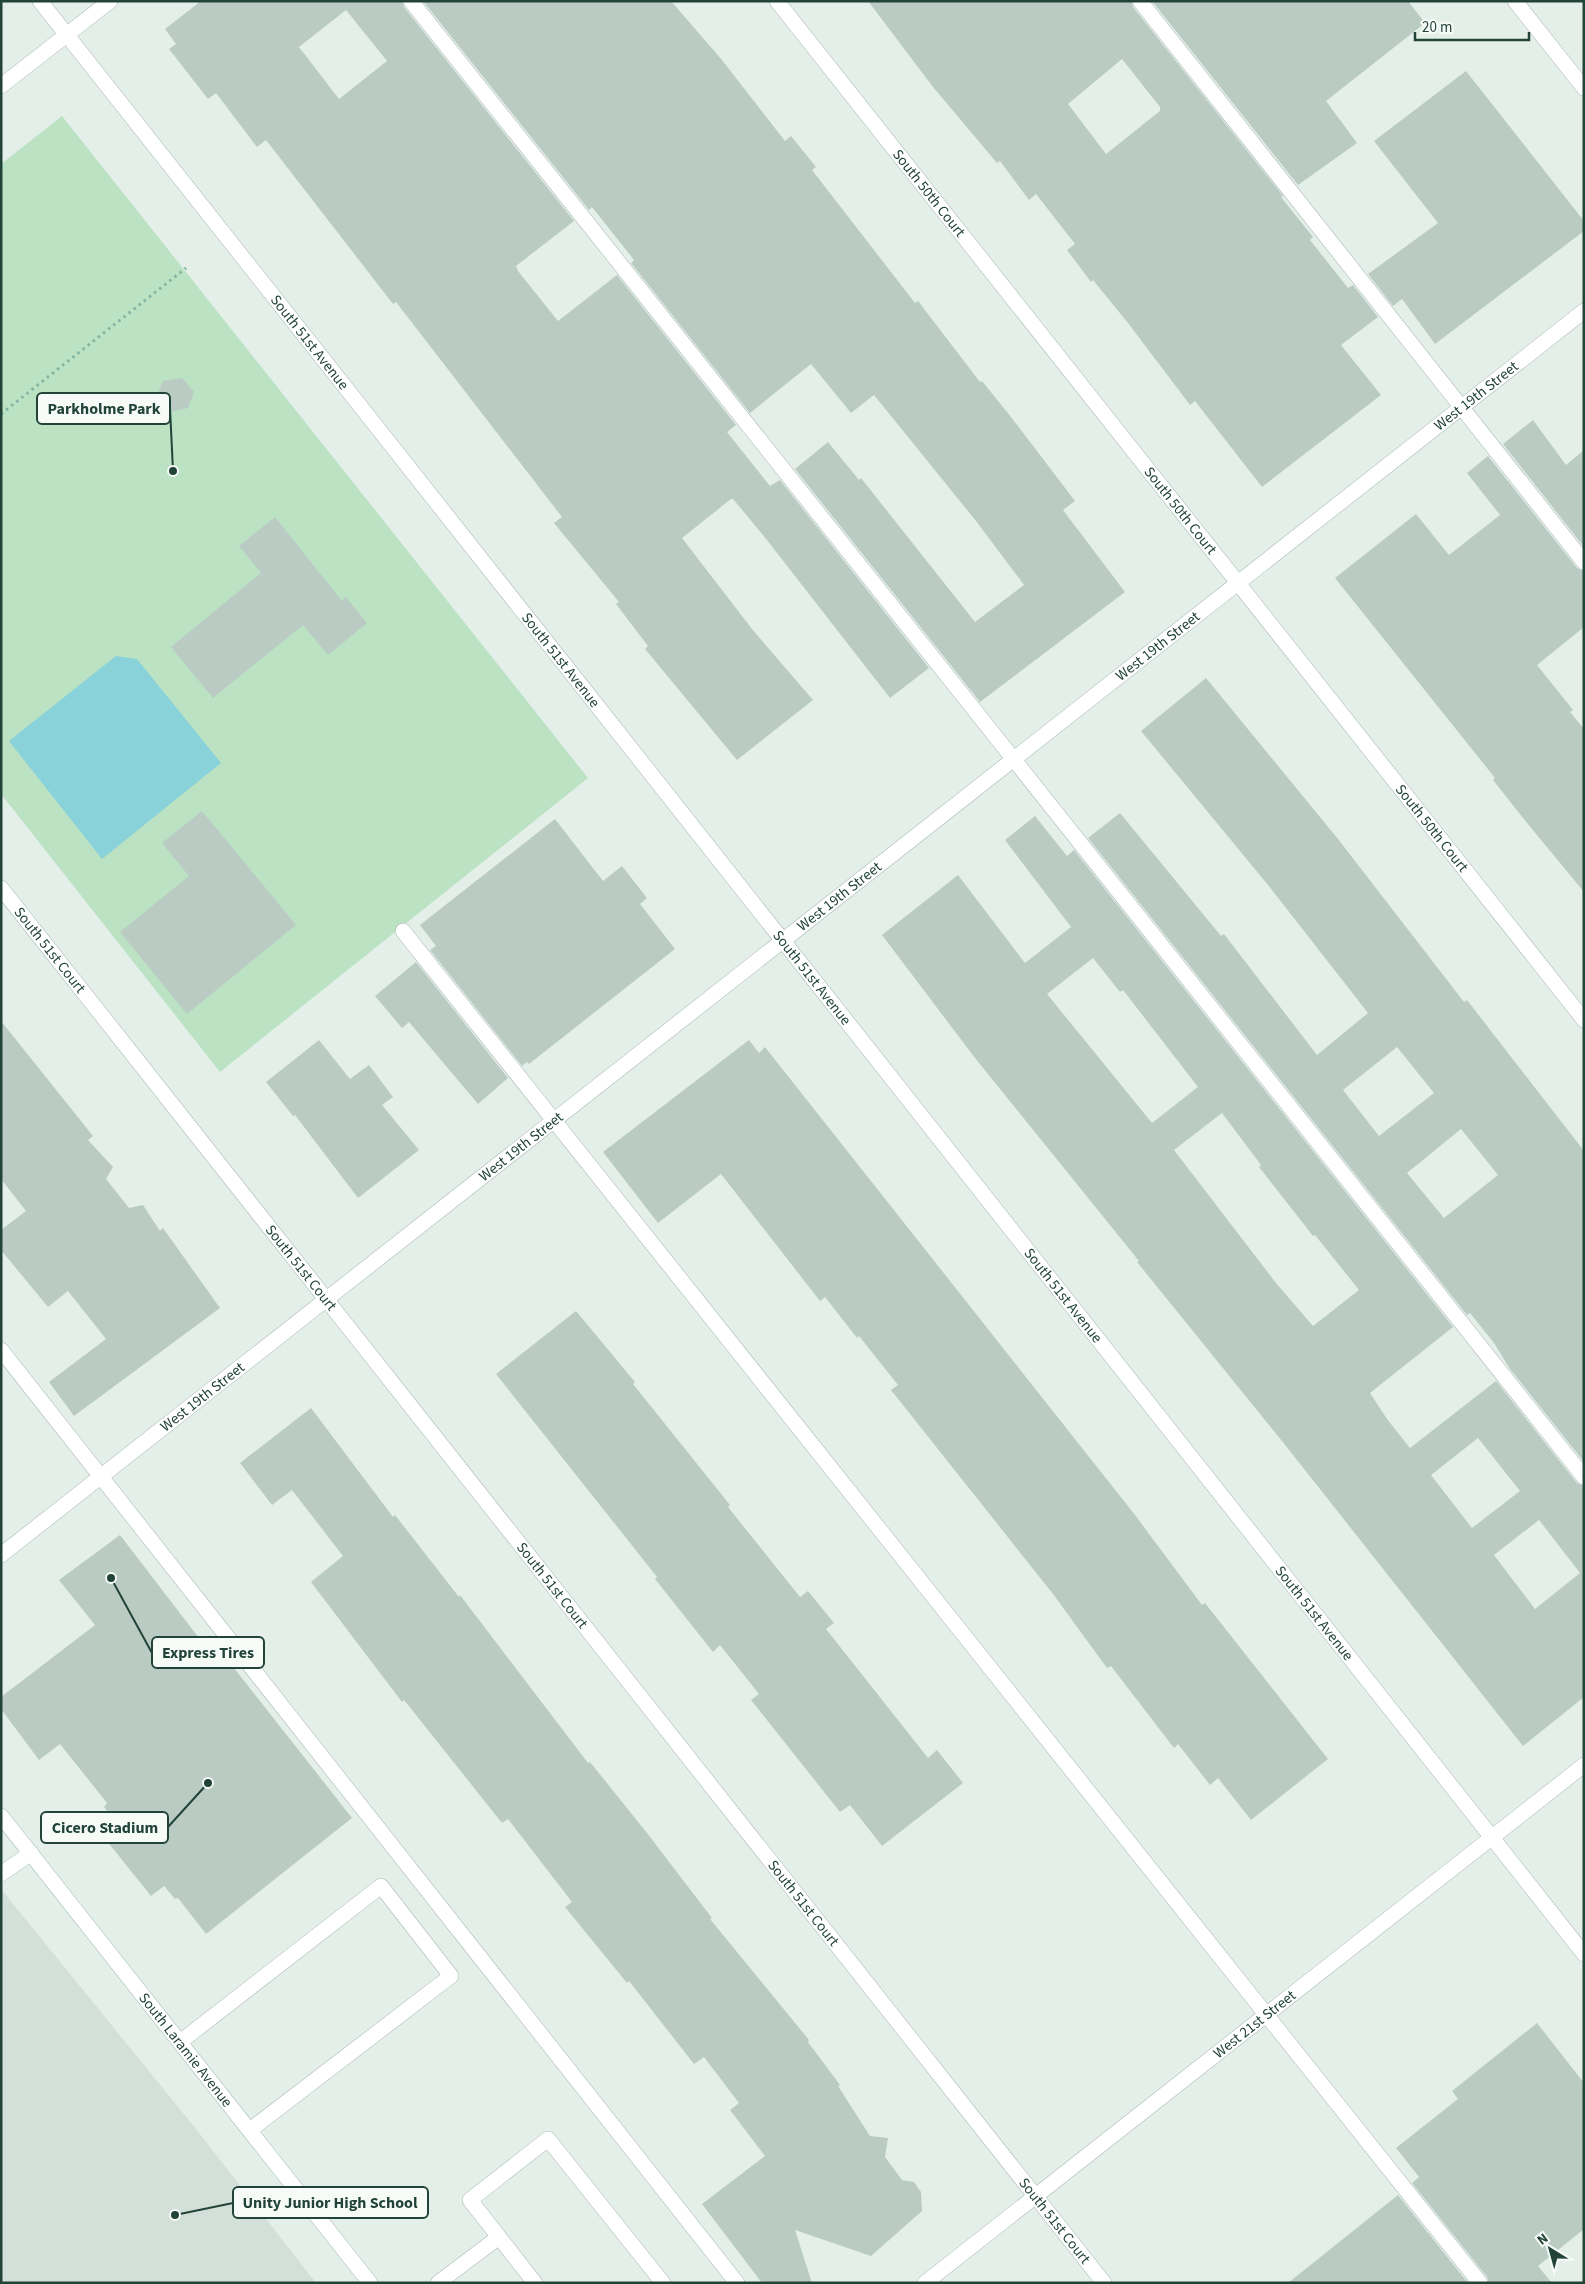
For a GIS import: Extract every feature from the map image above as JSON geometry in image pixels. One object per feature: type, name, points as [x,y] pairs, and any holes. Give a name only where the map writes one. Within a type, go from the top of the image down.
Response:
[{"type":"street","name":"South 51st Avenue","points":[[40,1],[1584,1954]]},
{"type":"street","points":[[1,86],[110,1]]},
{"type":"street","points":[[411,1],[1584,1477]]},
{"type":"street","name":"South 50th Court","points":[[778,1],[1584,1020]]},
{"type":"street","points":[[1140,1],[1584,562]]},
{"type":"street","points":[[1515,1],[1584,88]]},
{"type":"street","name":"West 19th Street","points":[[1,1555],[1584,311]]},
{"type":"street","name":"South 51st Court","points":[[1,888],[1104,2283]]},
{"type":"street","points":[[403,931],[1480,2283]]},
{"type":"street","points":[[1,1350],[737,2283]]},
{"type":"street","name":"West 21st Street","points":[[925,2283],[1584,1765]]},
{"type":"street","name":"South Laramie Avenue","points":[[1,1816],[370,2283]]},
{"type":"street","points":[[1,1874],[31,1853]]},
{"type":"street","points":[[180,2042],[381,1886],[451,1976],[250,2130]]},
{"type":"street","points":[[535,2283],[470,2200],[548,2139],[663,2283]]},
{"type":"street","points":[[438,2283],[499,2237]]},
{"type":"path","points":[[1,414],[186,268]]},
{"type":"shaded area","points":[[1,1889],[196,2129],[316,2283],[1,2283]]},
{"type":"green space","points":[[62,116],[588,778],[220,1072],[1,794],[1,164]]},
{"type":"water","points":[[116,656],[137,659],[221,763],[102,859],[9,741]]},
{"type":"building","points":[[201,1],[402,1],[404,7],[574,221],[516,266],[518,271],[558,321],[617,275],[736,425],[727,432],[770,486],[780,480],[929,668],[890,698],[763,535],[731,499],[682,538],[752,629],[813,700],[737,760],[645,649],[648,646],[616,604],[619,602],[554,523],[562,517],[396,302],[393,304],[266,140],[257,147],[216,93],[208,99],[169,49],[176,44],[165,29]],"holes":[[[346,10],[387,61],[339,99],[299,47]]]},
{"type":"building","points":[[423,1],[671,1],[722,60],[785,141],[791,136],[816,167],[812,170],[915,303],[918,301],[980,382],[982,381],[1011,417],[1075,501],[1063,510],[1125,592],[980,702],[795,469],[828,442],[859,480],[861,478],[975,622],[1024,585],[976,521],[874,395],[851,413],[811,364],[750,413],[631,263],[634,260],[592,207],[589,210]]},
{"type":"building","points":[[868,1],[1131,1],[1133,7],[1283,196],[1281,197],[1313,237],[1310,240],[1348,288],[1353,285],[1378,317],[1341,345],[1381,395],[1262,487],[1195,401],[1190,405],[1128,323],[1093,280],[1091,282],[1067,250],[1075,244],[1036,194],[1029,200],[1000,161],[997,163],[933,87]],"holes":[[[1122,59],[1160,107],[1160,111],[1106,154],[1068,104]]]},
{"type":"building","points":[[1152,1],[1408,1],[1425,23],[1326,101],[1357,143],[1298,185]]},
{"type":"building","points":[[1466,71],[1584,221],[1584,231],[1435,344],[1402,299],[1393,306],[1368,274],[1438,223],[1374,141]]},
{"type":"building","points":[[182,378],[194,392],[188,408],[169,412],[157,396],[163,381]]},
{"type":"building","points":[[1533,420],[1566,465],[1584,450],[1584,547],[1503,444]]},
{"type":"building","points":[[1488,456],[1577,568],[1584,571],[1584,627],[1537,665],[1573,710],[1570,712],[1584,729],[1584,892],[1523,818],[1493,780],[1495,778],[1335,578],[1416,514],[1449,555],[1500,515],[1467,473]]},
{"type":"building","points":[[275,517],[342,601],[346,597],[367,623],[328,655],[303,625],[213,698],[171,647],[261,573],[239,546]]},
{"type":"building","points":[[1206,678],[1338,839],[1464,1002],[1467,1000],[1584,1151],[1584,1462],[1510,1369],[1494,1343],[1470,1313],[1467,1315],[1088,838],[1120,813],[1221,936],[1224,934],[1317,1055],[1368,1013],[1268,885],[1141,731]],"holes":[[[1397,1047],[1434,1093],[1379,1136],[1343,1090]],[[1461,1129],[1498,1175],[1444,1218],[1407,1173]]]},
{"type":"building","points":[[202,811],[296,925],[187,1014],[120,932],[189,876],[162,843]]},
{"type":"building","points":[[1035,816],[1067,856],[1074,850],[1453,1327],[1370,1393],[1387,1419],[1410,1448],[1496,1381],[1577,1483],[1584,1486],[1584,1697],[1523,1746],[1282,1441],[1137,1262],[1139,1261],[975,1058],[882,935],[958,875],[1025,963],[1071,927],[1005,840]],"holes":[[[1093,958],[1120,992],[1123,990],[1198,1087],[1152,1123],[1047,994]],[[1222,1113],[1261,1165],[1259,1167],[1313,1236],[1315,1235],[1359,1290],[1313,1326],[1276,1283],[1174,1150]],[[1478,1438],[1520,1491],[1472,1528],[1431,1475]],[[1539,1520],[1580,1573],[1535,1609],[1494,1555]]]},
{"type":"building","points":[[555,819],[603,881],[622,866],[647,898],[640,904],[675,949],[529,1064],[527,1062],[522,1066],[430,950],[436,946],[420,925]]},
{"type":"building","points":[[416,962],[508,1078],[478,1104],[409,1022],[402,1028],[375,996]]},
{"type":"building","points":[[1,1021],[93,1136],[88,1140],[113,1167],[106,1179],[129,1208],[143,1205],[160,1231],[163,1228],[220,1308],[74,1416],[49,1382],[106,1339],[68,1291],[48,1307],[1,1250],[1,1230],[26,1211],[1,1179]]},
{"type":"building","points":[[319,1040],[350,1079],[369,1065],[393,1097],[382,1105],[419,1150],[358,1198],[295,1115],[293,1116],[266,1082]]},
{"type":"building","points":[[749,1040],[759,1053],[765,1047],[1135,1515],[1202,1605],[1205,1603],[1328,1759],[1251,1820],[1218,1778],[1210,1785],[1178,1744],[1174,1748],[1111,1666],[1107,1668],[1053,1594],[891,1390],[898,1385],[859,1336],[857,1338],[825,1297],[820,1301],[721,1174],[658,1223],[603,1152]]},
{"type":"building","points":[[576,1311],[635,1382],[633,1384],[730,1505],[728,1507],[800,1597],[808,1591],[834,1623],[826,1629],[928,1758],[937,1750],[963,1783],[882,1846],[850,1805],[840,1812],[751,1700],[759,1694],[720,1645],[713,1652],[655,1579],[657,1577],[496,1374]]},
{"type":"building","points":[[311,1408],[393,1517],[395,1515],[459,1597],[460,1595],[588,1763],[590,1762],[647,1833],[712,1918],[710,1919],[809,2040],[808,2042],[840,2085],[838,2086],[870,2136],[888,2138],[885,2157],[902,2180],[914,2182],[921,2192],[922,2211],[871,2256],[795,2230],[812,2283],[762,2283],[702,2204],[765,2156],[730,2110],[739,2103],[704,2057],[694,2064],[629,1981],[627,1983],[565,1907],[572,1902],[508,1819],[502,1823],[404,1700],[402,1702],[311,1582],[343,1556],[292,1490],[272,1505],[240,1463]]},
{"type":"building","points":[[120,1535],[212,1655],[219,1649],[352,1818],[206,1934],[178,1898],[175,1899],[164,1886],[151,1896],[94,1825],[109,1813],[104,1807],[107,1803],[60,1744],[39,1760],[1,1709],[1,1697],[95,1625],[59,1580]]},
{"type":"building","points":[[1537,2023],[1584,2083],[1584,2229],[1538,2266],[1552,2283],[1489,2283],[1487,2277],[1412,2183],[1419,2177],[1396,2148],[1458,2099],[1452,2091]]},
{"type":"building","points":[[1398,2195],[1468,2283],[1288,2283]]},
{"type":"place","name":"Parkholme Park","points":[[173,471]]},
{"type":"place","name":"Express Tires","points":[[111,1578]]},
{"type":"place","name":"Cicero Stadium","points":[[208,1783]]},
{"type":"place","name":"Unity Junior High School","points":[[175,2215]]}]
